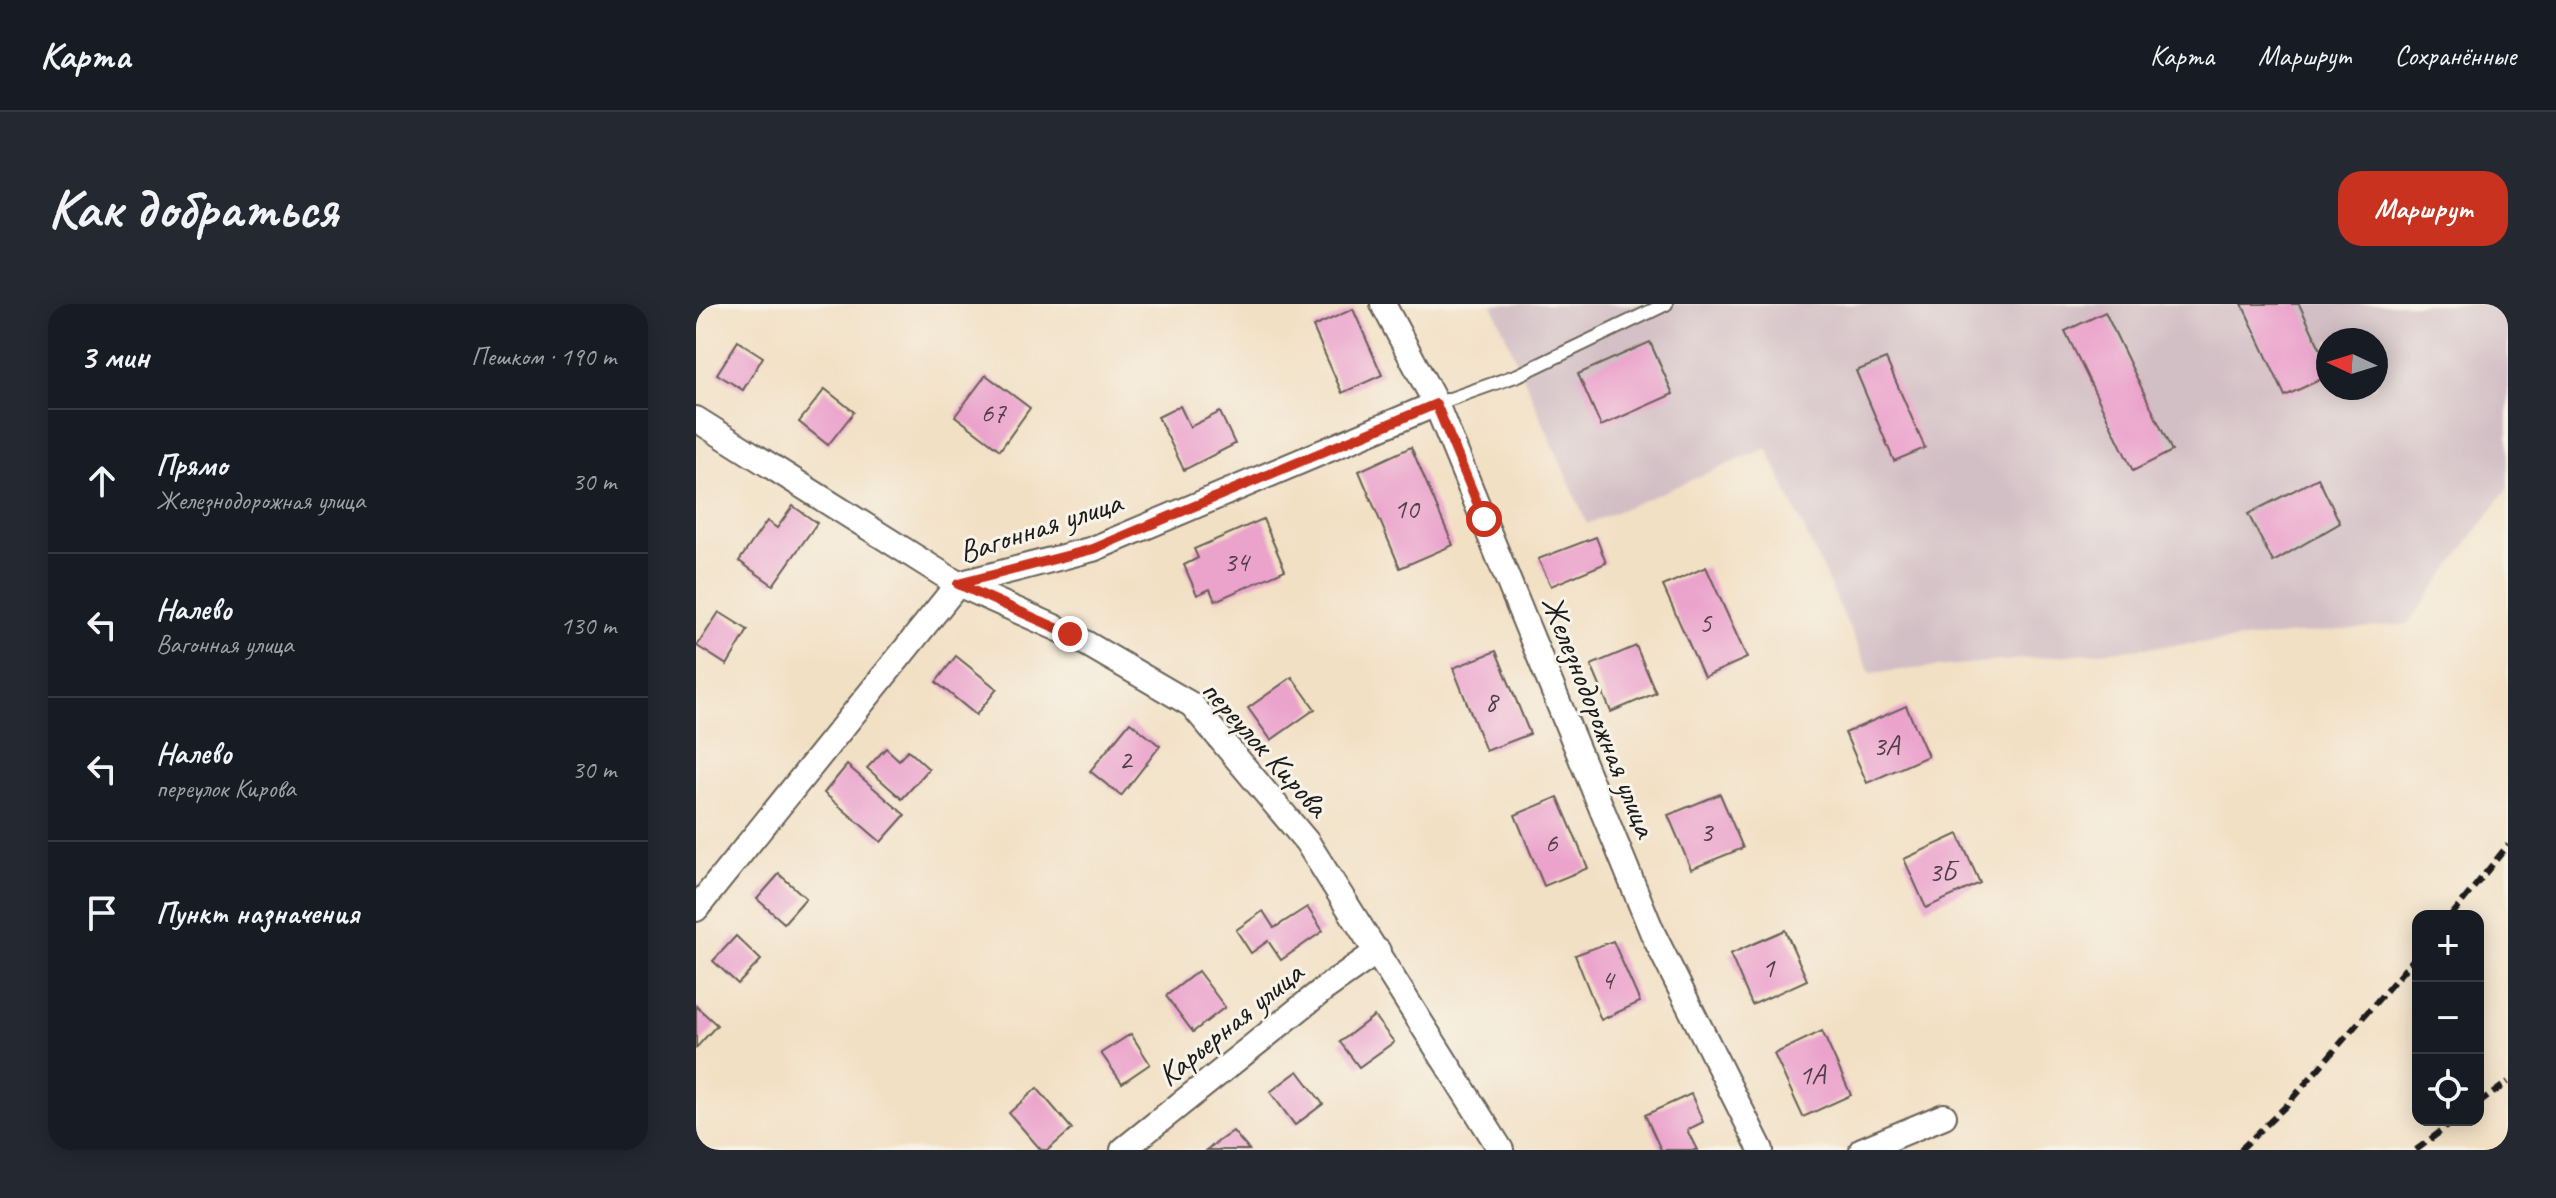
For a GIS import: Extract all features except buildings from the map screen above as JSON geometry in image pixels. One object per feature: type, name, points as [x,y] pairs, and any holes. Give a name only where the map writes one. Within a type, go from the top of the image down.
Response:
[{"type":"street","name":"Железнодорожная улица","points":[[1383,304],[1436,404],[1653,934],[1761,1150]]},
{"type":"street","name":"Вагонная улица","points":[[696,909],[958,584],[1093,549],[1436,404]]},
{"type":"street","name":"переулок Кирова","points":[[696,419],[958,584],[1070,634],[1192,705],[1307,842],[1501,1150]]},
{"type":"street","name":"Карьерная улица","points":[[1123,1150],[1324,989],[1378,951]]},
{"type":"street","points":[[1862,1150],[1944,1116]]},
{"type":"lane","points":[[1436,404],[1518,375],[1658,306]]},
{"type":"shaded area","points":[[1492,304],[2508,304],[2508,488],[2408,624],[1870,673],[1767,448],[1587,524]]},
{"type":"railway","points":[[2456,910],[2508,845]]},
{"type":"railway","points":[[2240,1150],[2285,1107],[2412,961]]},
{"type":"railway","points":[[2484,1100],[2508,1082]]},
{"type":"railway","points":[[2416,1150],[2448,1126]]},
{"type":"route","points":[[1070,634],[958,584],[1093,549],[1436,404],[1484,519]]}]
